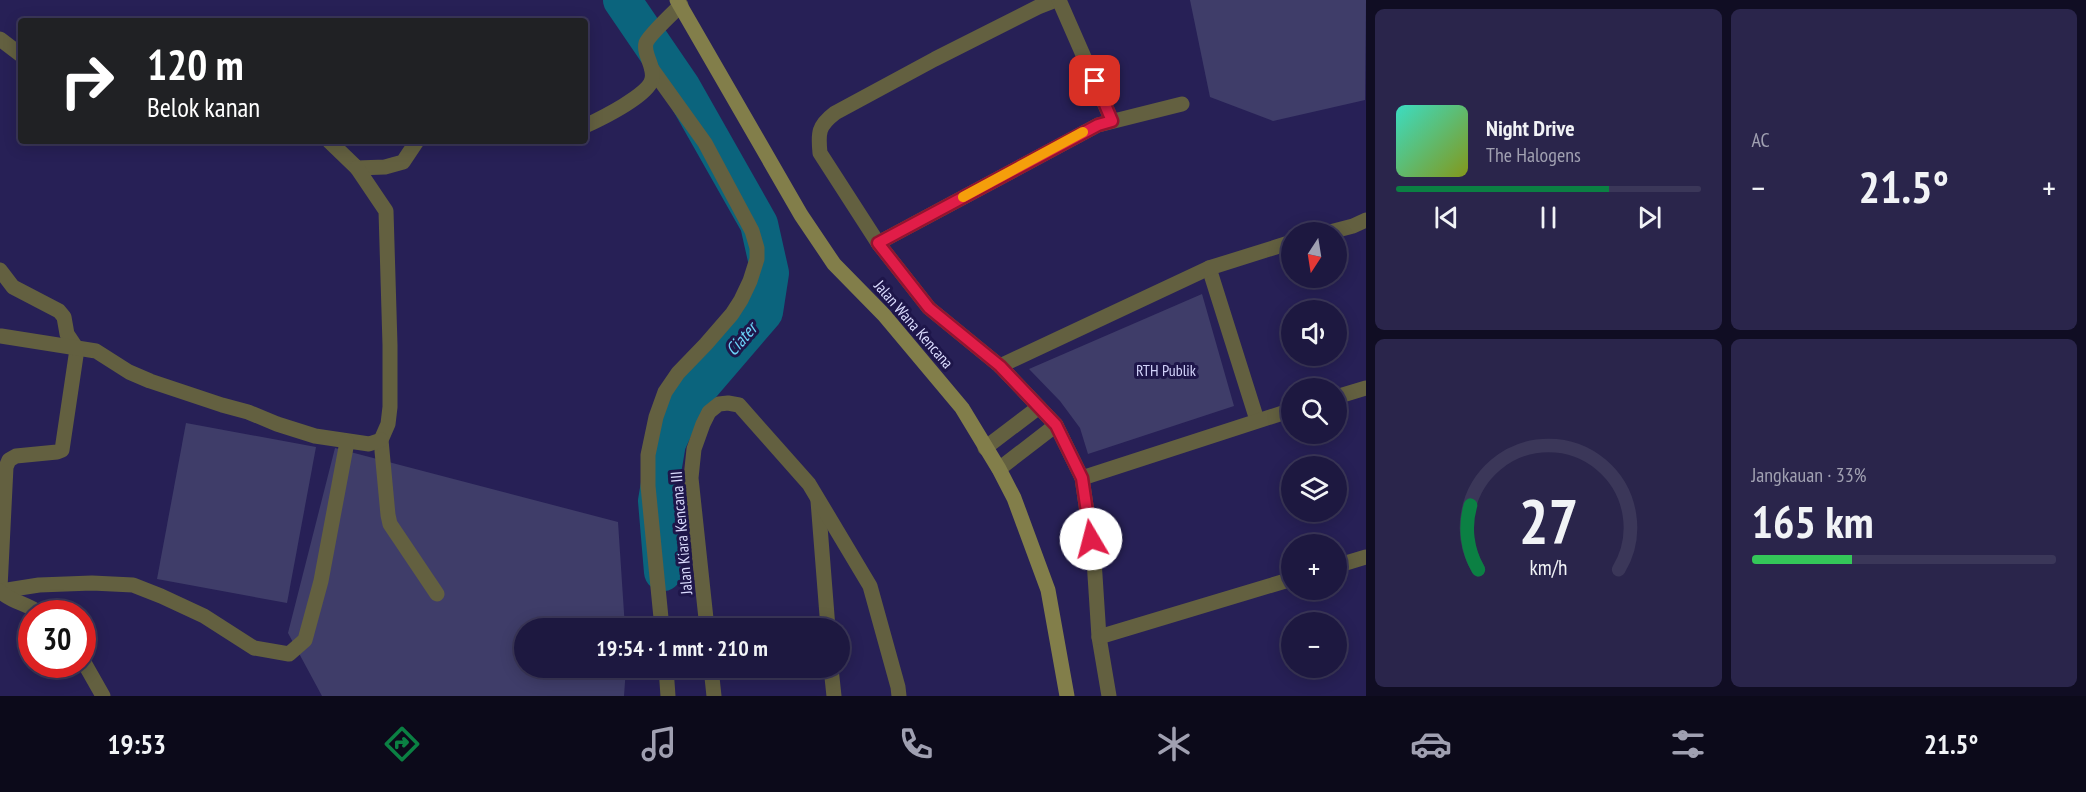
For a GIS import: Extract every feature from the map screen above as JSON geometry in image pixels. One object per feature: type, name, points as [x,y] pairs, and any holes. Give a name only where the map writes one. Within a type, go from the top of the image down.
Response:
[{"type":"street","points":[[1109,696],[1100,637],[1094,560],[1082,478],[1056,425],[1000,366],[929,308],[878,243],[820,153],[819,130],[834,113],[1038,7],[1058,0],[1112,121]]},
{"type":"street","points":[[588,125],[613,113],[648,87],[652,79],[652,69],[646,48],[647,40],[677,6]]},
{"type":"street","name":"Jalan Wana Kencana","points":[[677,6],[801,215],[834,264],[884,315],[962,408],[999,469],[1014,498],[1048,590],[1067,696]]},
{"type":"street","points":[[0,39],[18,53]]},
{"type":"street","points":[[652,69],[705,143],[752,231],[757,248],[757,259],[741,300],[732,314],[678,373],[665,392],[656,417],[648,455],[648,486],[661,618]]},
{"type":"street","points":[[878,243],[1098,125],[1182,104]]},
{"type":"street","points":[[332,144],[357,168],[386,211],[390,407],[388,424],[381,440],[384,489],[390,524],[437,594]]},
{"type":"street","points":[[357,168],[403,162],[415,144]]},
{"type":"street","points":[[1347,228],[1366,220]]},
{"type":"street","points":[[1000,366],[1209,268],[1281,245]]},
{"type":"street","points":[[1209,268],[1257,420]]},
{"type":"street","points":[[0,270],[14,287],[59,311],[64,317],[67,334],[76,349],[62,450],[16,456],[9,460],[6,467],[0,588]]},
{"type":"street","points":[[1,336],[96,351],[129,372],[315,436],[369,444],[381,440]]},
{"type":"street","points":[[1347,394],[1366,388]]},
{"type":"street","name":"Jalan Kiara Kencana III","points":[[706,618],[691,478],[694,449],[709,412],[719,404],[729,403],[739,405],[809,484],[870,586],[899,696]]},
{"type":"street","points":[[985,448],[1039,407]]},
{"type":"street","points":[[1082,478],[1281,413]]},
{"type":"street","points":[[999,469],[1056,425]]},
{"type":"street","points":[[18,603],[0,591],[39,585],[92,583],[133,585],[204,616],[254,648],[290,654],[305,640],[321,581],[347,442]]},
{"type":"street","points":[[818,498],[827,618]]},
{"type":"street","points":[[1347,563],[1366,557]]},
{"type":"street","points":[[1100,637],[1281,582]]},
{"type":"street","points":[[93,678],[103,696]]},
{"type":"street","points":[[667,678],[669,696]]},
{"type":"street","points":[[712,678],[714,696]]},
{"type":"street","points":[[832,678],[834,696]]},
{"type":"green space","points":[[1190,0],[1366,0],[1365,100],[1273,121],[1210,97]]},
{"type":"green space","name":"RTH Publik","points":[[1202,294],[1234,406],[1088,454],[1080,428],[1060,401],[1029,369]]},
{"type":"green space","points":[[186,423],[316,447],[287,603],[157,579]]},
{"type":"green space","points":[[335,448],[618,522],[624,618],[514,618],[514,678],[625,678],[624,696],[322,696],[288,633]]},
{"type":"waterway","name":"Ciater","points":[[622,0],[682,88],[759,224],[770,273],[764,312],[685,404],[667,443],[657,501],[663,572]]},
{"type":"slow traffic","points":[[963,197],[1083,132]]},
{"type":"route","points":[[1091,539],[1082,478],[1056,425],[1000,366],[929,308],[878,243],[1098,125],[1112,121],[1095,81]]}]
